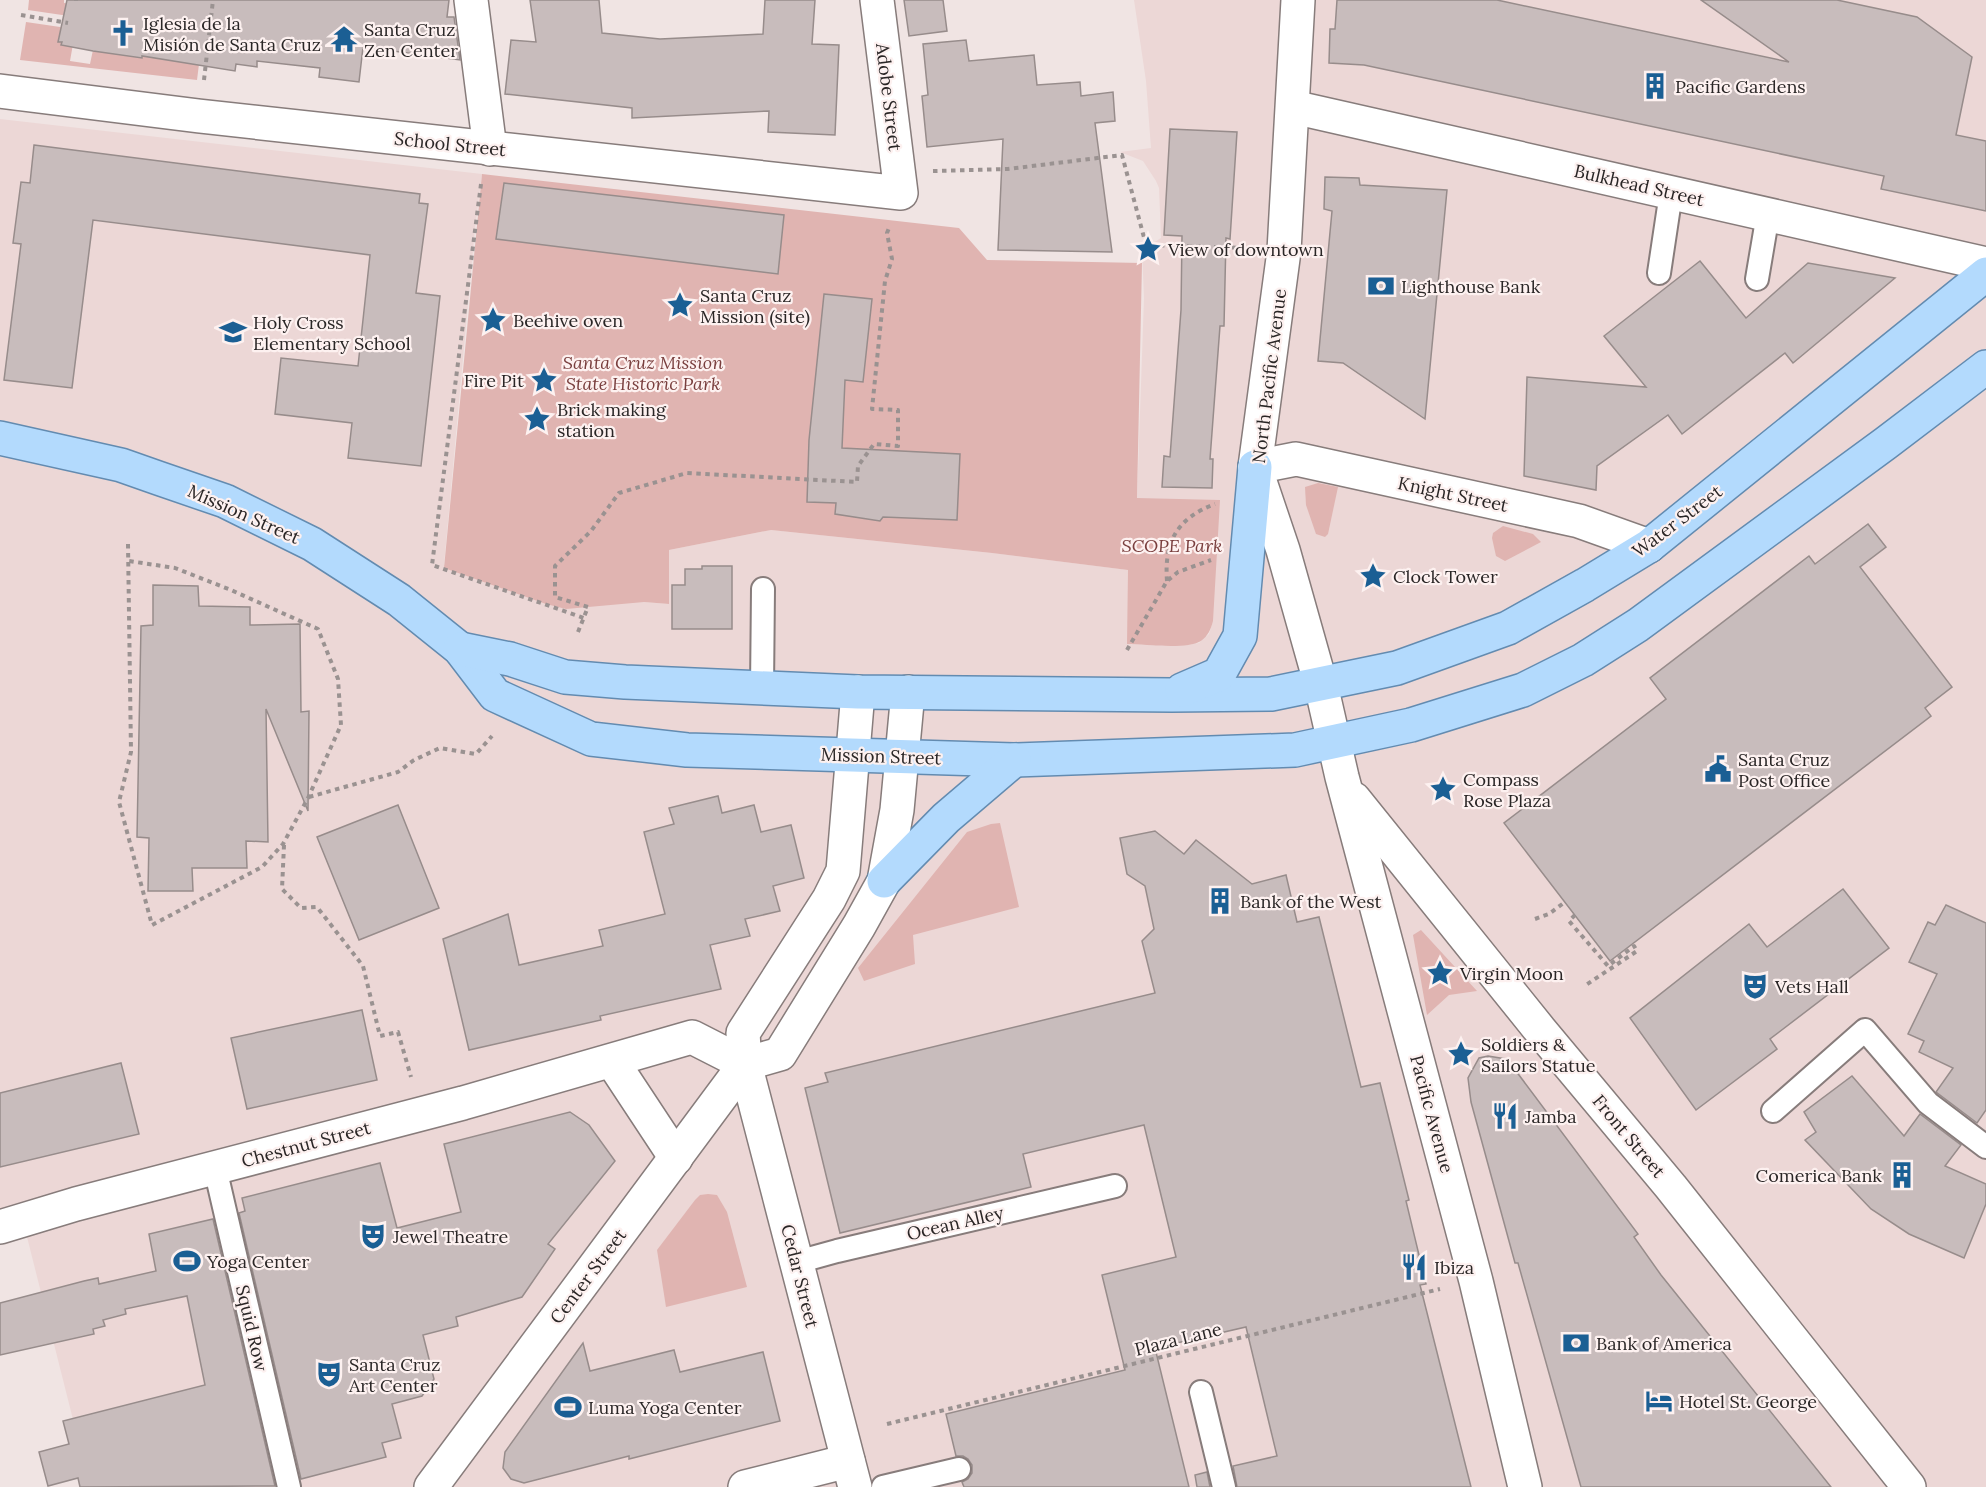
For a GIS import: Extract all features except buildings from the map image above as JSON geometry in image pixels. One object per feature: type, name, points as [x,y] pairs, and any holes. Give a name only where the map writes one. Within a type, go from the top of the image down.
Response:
[{"type":"main road","name":"Water Street","points":[[1321,685],[1397,668],[1508,628],[1649,546],[1986,274]]},
{"type":"main road","points":[[1334,741],[1411,725],[1523,690],[1584,660],[1638,625],[1986,367]]},
{"type":"main road","name":"Mission Street","points":[[0,438],[121,465],[225,501],[312,544],[399,600],[460,649],[495,695],[591,739],[687,750],[1014,760],[1295,750],[1334,741]]},
{"type":"main road","points":[[1172,695],[1219,674],[1240,636],[1255,467]]},
{"type":"main road","name":"Mission Street","points":[[460,649],[510,659],[565,677],[762,688],[858,692],[1172,695],[1271,694],[1321,685]]},
{"type":"main road","points":[[884,881],[946,818],[1014,760]]},
{"type":"street","points":[[471,0],[486,161]]},
{"type":"street","name":"Adobe Street","points":[[877,0],[901,193]]},
{"type":"street","name":"North Pacific Avenue","points":[[1298,0],[1284,251],[1255,467],[1283,550],[1321,685],[1334,741]]},
{"type":"street","name":"School Street","points":[[0,92],[199,116],[486,161],[901,193]]},
{"type":"street","name":"Bulkhead Street","points":[[1293,107],[1986,264]]},
{"type":"street","name":"Knight Street","points":[[1255,467],[1296,459],[1580,521],[1649,546]]},
{"type":"street","points":[[858,692],[843,871],[830,899],[742,1033],[745,1064],[780,1054],[884,881],[897,810],[908,692]]},
{"type":"street","name":"Pacific Avenue","points":[[1334,741],[1476,1281],[1525,1487]]},
{"type":"street","name":"Front Street","points":[[1345,788],[1540,1030],[1671,1186],[1909,1487]]},
{"type":"street","name":"Chestnut Street","points":[[0,1227],[76,1204],[612,1061],[692,1037],[745,1064]]},
{"type":"street","points":[[612,1061],[676,1158]]},
{"type":"street","name":"Center Street","points":[[431,1487],[745,1064]]},
{"type":"street","name":"Cedar Street","points":[[745,1064],[851,1474]]},
{"type":"street","points":[[745,1487],[851,1474]]},
{"type":"lane","points":[[1659,273],[1671,193]]},
{"type":"lane","points":[[1757,279],[1768,214]]},
{"type":"lane","points":[[762,688],[763,589]]},
{"type":"lane","points":[[1773,1111],[1865,1030],[1928,1103],[1986,1147]]},
{"type":"lane","name":"Squid Row","points":[[215,1168],[289,1487]]},
{"type":"lane","name":"Ocean Alley","points":[[797,1262],[1115,1186]]},
{"type":"lane","points":[[1201,1392],[1224,1487]]},
{"type":"lane","points":[[883,1487],[959,1469]]},
{"type":"path","points":[[199,116],[213,0]]},
{"type":"path","points":[[21,15],[68,23]]},
{"type":"path","points":[[578,632],[588,608],[555,597],[555,566],[591,531],[619,493],[687,473],[857,482],[858,466],[874,444],[898,446],[898,410],[872,409],[885,281],[892,259],[887,233],[901,193],[929,171],[1008,169],[1122,155],[1146,245],[1236,247]]},
{"type":"path","points":[[486,161],[432,565],[584,618]]},
{"type":"path","points":[[1167,581],[1165,560],[1172,537],[1198,510],[1215,504]]},
{"type":"path","points":[[128,544],[131,752],[119,802],[152,925],[262,867],[284,844],[308,798],[340,724],[338,679],[318,629],[175,568],[129,561]]},
{"type":"path","points":[[1127,650],[1167,581],[1178,572],[1211,560]]},
{"type":"path","points":[[308,798],[398,772],[414,760],[440,748],[476,754],[492,736]]},
{"type":"path","points":[[284,844],[282,890],[301,908],[317,907],[363,966],[380,1036],[398,1032],[411,1077]]},
{"type":"path","points":[[1535,919],[1549,914],[1565,902]]},
{"type":"path","points":[[1575,915],[1569,921],[1608,966],[1634,946],[1637,951],[1586,985]]},
{"type":"path","name":"Plaza Lane","points":[[887,1424],[1476,1281]]},
{"type":"shaded area","points":[[1134,0],[1986,0],[1986,1487],[90,1487],[23,1221],[0,1223],[0,119],[482,174],[444,565],[644,602],[669,604],[669,550],[771,530],[992,553],[1129,570],[1128,644],[1187,645],[1199,643],[1209,634],[1213,621],[1137,499],[1144,298],[1142,250],[1161,238],[1159,188],[1156,181],[1143,161],[1120,152],[1151,148],[1146,81]]},
{"type":"green space","points":[[29,0],[64,0],[64,3],[71,4],[69,16],[28,10]]},
{"type":"green space","points":[[207,0],[197,80],[20,60],[26,22],[67,28],[65,38],[59,37],[58,41],[73,44],[70,61],[90,64],[93,50]]},
{"type":"green space","name":"Santa Cruz Mission State Historic Park","points":[[482,174],[959,228],[987,260],[1142,263],[1137,498],[1220,500],[1213,621],[1207,635],[1201,641],[1186,645],[1127,644],[1128,570],[771,530],[669,550],[669,604],[644,602],[566,609],[444,568]]},
{"type":"green space","points":[[1318,483],[1338,487],[1328,534],[1325,537],[1316,534],[1306,505],[1305,487]]},
{"type":"green space","points":[[1503,526],[1533,534],[1541,542],[1505,561],[1496,556],[1492,538],[1493,533]]},
{"type":"green space","points":[[1000,823],[1019,907],[913,935],[915,964],[864,981],[858,968],[967,832]]},
{"type":"green space","points":[[1421,930],[1477,991],[1449,995],[1427,1015],[1413,935]]},
{"type":"green space","points":[[700,1195],[717,1195],[727,1212],[747,1287],[666,1307],[657,1250],[695,1200]]},
{"type":"place","name":"Iglesia de la Misión de Santa Cruz","points":[[123,33]]},
{"type":"place","name":"Santa Cruz Zen Center","points":[[344,39]]},
{"type":"place","name":"Pacific Gardens","points":[[1655,86]]},
{"type":"place","name":"View of downtown","points":[[1148,249]]},
{"type":"place","name":"Lighthouse Bank","points":[[1381,286]]},
{"type":"place","name":"Santa Cruz Mission (site)","points":[[680,305]]},
{"type":"place","name":"Beehive oven","points":[[493,320]]},
{"type":"place","name":"Holy Cross Elementary School","points":[[233,332]]},
{"type":"place","name":"Fire Pit","points":[[544,380]]},
{"type":"place","name":"Brick making station","points":[[537,419]]},
{"type":"place","name":"Clock Tower","points":[[1373,576]]},
{"type":"place","name":"Santa Cruz Post Office","points":[[1718,769]]},
{"type":"place","name":"Compass Rose Plaza","points":[[1443,789]]},
{"type":"place","name":"Bank of the West","points":[[1220,901]]},
{"type":"place","name":"Virgin Moon","points":[[1440,973]]},
{"type":"place","name":"Vets Hall","points":[[1755,986]]},
{"type":"place","name":"Soldiers & Sailors Statue","points":[[1461,1054]]},
{"type":"place","name":"Jamba","points":[[1505,1116]]},
{"type":"place","name":"Comerica Bank","points":[[1902,1175]]},
{"type":"place","name":"Jewel Theatre","points":[[373,1236]]},
{"type":"place","name":"Yoga Center","points":[[187,1261]]},
{"type":"place","name":"Ibiza","points":[[1414,1267]]},
{"type":"place","name":"Bank of America","points":[[1576,1343]]},
{"type":"place","name":"Santa Cruz Art Center","points":[[329,1374]]},
{"type":"place","name":"Hotel St. George","points":[[1659,1401]]},
{"type":"place","name":"Luma Yoga Center","points":[[568,1407]]},
{"type":"park label","name":"SCOPE Park","points":[[1172,545]]}]
